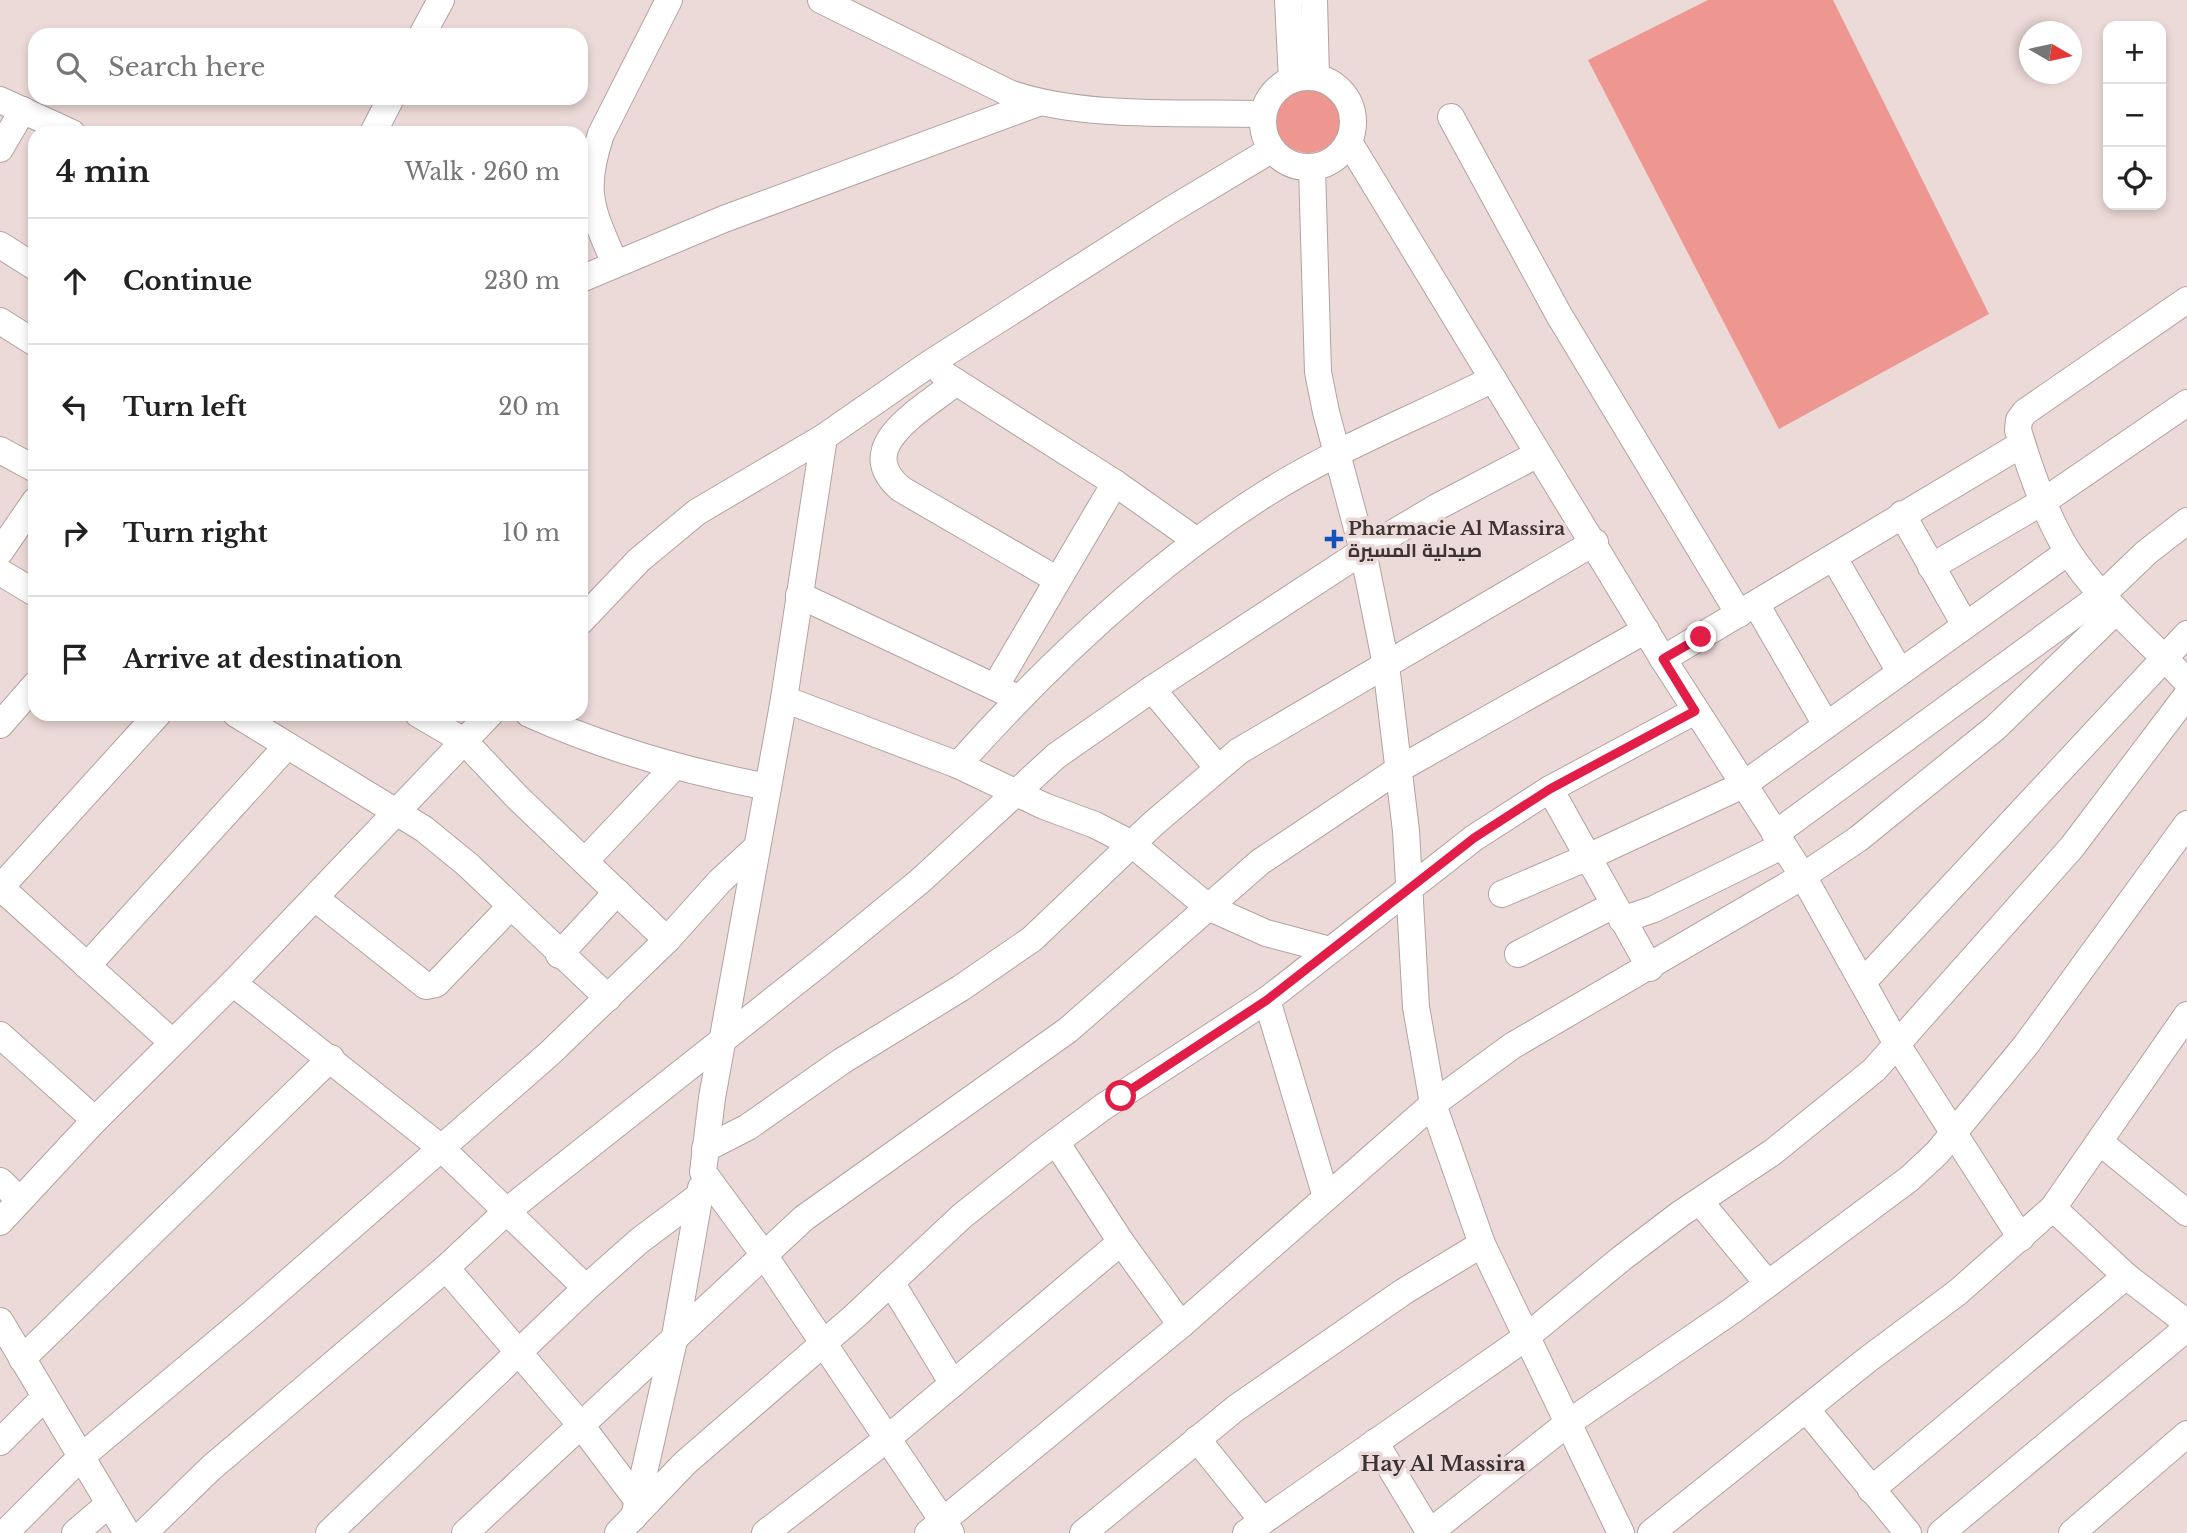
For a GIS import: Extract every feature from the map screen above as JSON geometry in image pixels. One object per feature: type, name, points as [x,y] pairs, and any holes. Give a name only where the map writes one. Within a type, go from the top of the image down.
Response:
[{"type":"street","points":[[426,28],[441,0]]},
{"type":"street","points":[[615,264],[591,206],[589,192],[593,157],[601,134],[669,0]]},
{"type":"street","points":[[821,0],[1009,93],[1038,103],[1088,109],[1263,114]]},
{"type":"street","points":[[1288,0],[1304,78]]},
{"type":"street","points":[[1304,78],[1314,0]]},
{"type":"street","points":[[1304,78],[1341,90],[1353,115],[1349,142],[1341,154],[1328,164],[1312,168],[1285,162],[1271,150],[1263,128],[1263,114],[1269,99],[1279,88],[1304,78]]},
{"type":"street","points":[[588,276],[724,219],[1038,103]]},
{"type":"street","points":[[0,149],[12,105],[57,126]]},
{"type":"street","points":[[377,126],[387,105]]},
{"type":"street","points":[[1451,117],[1559,315],[1747,609],[1825,723]]},
{"type":"street","points":[[1349,142],[1538,454],[1595,542],[1695,711],[1803,876],[1898,1046],[2021,1238]]},
{"type":"street","points":[[588,614],[666,535],[697,512],[824,437],[929,364],[1169,211],[1271,150]]},
{"type":"street","points":[[1312,168],[1318,372],[1363,551],[1386,665],[1399,769],[1416,1007],[1422,1054],[1433,1104],[1482,1244],[1621,1533]]},
{"type":"street","points":[[0,245],[28,263]]},
{"type":"street","points":[[2187,300],[2025,412],[2019,420],[2018,430],[2044,501],[2068,552],[2110,603],[2187,682]]},
{"type":"street","points":[[0,321],[28,339]]},
{"type":"street","points":[[929,364],[1115,483],[1197,541]]},
{"type":"street","points":[[1007,692],[1197,541],[1266,494],[1338,454],[1493,379]]},
{"type":"street","points":[[956,382],[888,437],[881,455],[883,471],[901,489],[1056,579]]},
{"type":"street","points":[[1931,567],[2044,501],[2187,403]]},
{"type":"street","points":[[630,1522],[675,1336],[724,1037],[784,699],[824,437]]},
{"type":"street","points":[[1663,659],[2022,444]]},
{"type":"street","points":[[0,450],[28,465]]},
{"type":"street","points":[[144,1533],[211,1468],[446,1268],[507,1211],[920,881],[1056,756],[1152,689],[1363,551],[1437,507],[1538,454]]},
{"type":"street","points":[[958,765],[1007,692],[1056,579],[1115,483]]},
{"type":"street","points":[[0,552],[28,511]]},
{"type":"street","points":[[1902,514],[1965,625]]},
{"type":"street","points":[[703,1173],[765,1255],[824,1343],[887,1439],[941,1529],[1181,1325],[1433,1104],[1513,1046],[1650,968],[1803,876],[1858,839],[1995,728],[2110,603],[2147,552],[2187,521]]},
{"type":"street","points":[[329,1533],[639,1241],[748,1127],[842,1061],[999,964],[1032,939],[1217,767],[1267,733],[1595,542]]},
{"type":"street","points":[[1502,894],[1743,785],[1825,723],[2068,552]]},
{"type":"street","points":[[1833,558],[1900,672]]},
{"type":"street","points":[[0,572],[28,589]]},
{"type":"street","points":[[800,595],[1007,692]]},
{"type":"street","points":[[1518,954],[1618,913],[1654,909],[1778,840],[2110,603]]},
{"type":"street","points":[[465,1533],[675,1336],[847,1185],[1068,1030],[1260,862],[1399,769],[1646,630]]},
{"type":"street","points":[[1864,981],[2187,634]]},
{"type":"street","points":[[1152,689],[1217,767]]},
{"type":"street","points":[[0,725],[28,693]]},
{"type":"street","points":[[1197,1439],[1254,1527],[1525,1338],[1680,1214],[1701,1203],[1805,1127],[1898,1046],[2072,846],[2187,695]]},
{"type":"street","points":[[784,699],[958,765],[1132,844],[1208,907],[1266,933],[1330,950]]},
{"type":"street","points":[[630,1522],[685,1463],[824,1343],[962,1216],[1056,1142],[1114,1100],[1267,1000],[1474,838],[1550,789],[1695,711]]},
{"type":"street","points":[[152,721],[0,888],[172,1042]]},
{"type":"street","points":[[247,721],[399,811],[468,865],[559,955],[608,998]]},
{"type":"street","points":[[430,721],[464,741],[667,940]]},
{"type":"street","points":[[0,1222],[95,1120],[233,983],[483,721]]},
{"type":"street","points":[[544,721],[583,739],[673,768],[768,786]]},
{"type":"street","points":[[87,966],[286,746]]},
{"type":"street","points":[[585,861],[673,768]]},
{"type":"street","points":[[1550,789],[1650,968]]},
{"type":"street","points":[[1375,1442],[1430,1533],[1568,1423],[1618,1391],[1768,1284],[1909,1179],[1954,1133],[2026,1045],[2187,824]]},
{"type":"street","points":[[5,1533],[81,1457],[265,1303],[608,998],[667,940],[720,881],[757,847]]},
{"type":"street","points":[[559,955],[617,892]]},
{"type":"street","points":[[315,898],[426,986],[436,984],[510,907]]},
{"type":"street","points":[[233,983],[440,1147],[586,1289]]},
{"type":"street","points":[[1267,1000],[1326,1197]]},
{"type":"street","points":[[1651,1533],[1958,1292],[2053,1208],[2101,1143],[2187,1015]]},
{"type":"street","points":[[0,1035],[95,1120]]},
{"type":"street","points":[[22,1359],[331,1058]]},
{"type":"street","points":[[1056,1142],[1121,1242],[1181,1325]]},
{"type":"street","points":[[2101,1143],[2187,1213]]},
{"type":"street","points":[[0,1181],[20,1200]]},
{"type":"street","points":[[1701,1203],[1768,1284]]},
{"type":"street","points":[[1941,1533],[2187,1325],[2126,1276],[2053,1208]]},
{"type":"street","points":[[765,1533],[887,1439],[1121,1242]]},
{"type":"street","points":[[1083,1533],[1197,1439],[1323,1346],[1482,1244]]},
{"type":"street","points":[[446,1268],[580,1424],[630,1522]]},
{"type":"street","points":[[1871,1490],[2126,1276]]},
{"type":"street","points":[[891,1282],[953,1384]]},
{"type":"street","points":[[0,1321],[127,1533]]},
{"type":"street","points":[[0,1442],[44,1398]]},
{"type":"street","points":[[1806,1409],[1908,1533]]},
{"type":"street","points":[[2072,1533],[2187,1434]]},
{"type":"street","points":[[75,1533],[109,1504]]},
{"type":"shaded area","points":[[1708,0],[1833,0],[1989,314],[1779,429],[1588,60]]},
{"type":"shaded area","points":[[1308,89],[1326,95],[1334,103],[1340,121],[1334,139],[1326,147],[1308,153],[1290,147],[1282,139],[1276,121],[1282,103],[1290,95]]},
{"type":"place","name":"Pharmacie Al Massira صيدلية المسيرة","points":[[1334,539]]},
{"type":"district","name":"Hay Al Massira","points":[[1443,1464]]},
{"type":"route","points":[[1121,1096],[1267,1000],[1474,838],[1550,789],[1695,711],[1663,659],[1701,637]]}]
